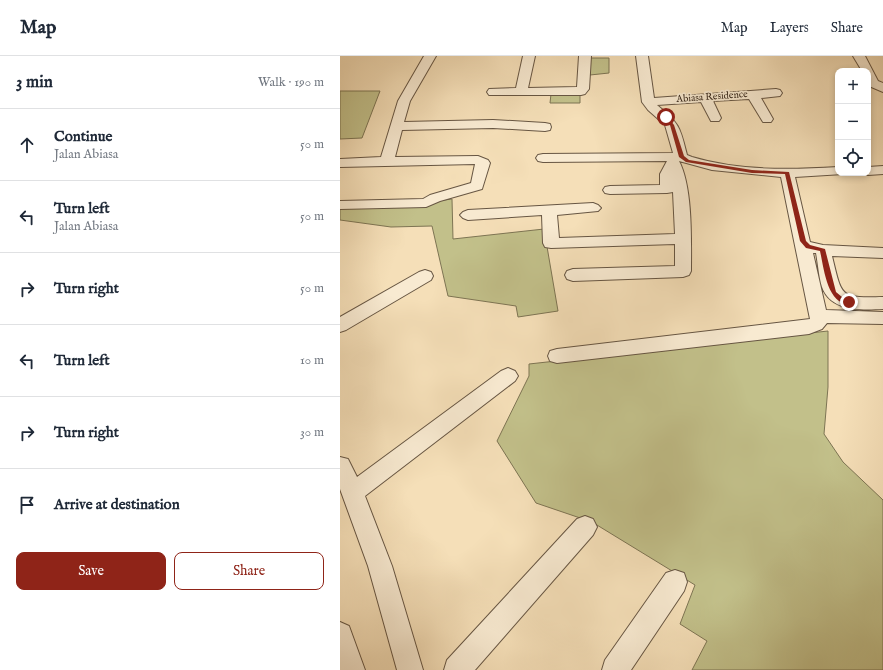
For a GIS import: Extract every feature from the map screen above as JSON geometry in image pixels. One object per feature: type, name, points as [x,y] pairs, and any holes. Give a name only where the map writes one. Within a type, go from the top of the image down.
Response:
[{"type":"street","points":[[387,161],[404,101],[430,56]]},
{"type":"street","points":[[521,92],[529,56]]},
{"type":"street","points":[[493,92],[581,91],[583,90],[585,56]]},
{"type":"street","points":[[573,275],[683,271],[683,239],[677,160],[672,125],[666,117],[652,108],[648,102],[642,56]]},
{"type":"street","points":[[859,56],[866,68]]},
{"type":"street","points":[[871,79],[873,83],[883,88]]},
{"type":"street","name":"Abiasa Residence","points":[[648,102],[776,93]]},
{"type":"street","points":[[753,95],[767,119]]},
{"type":"street","points":[[705,98],[715,118]]},
{"type":"street","points":[[397,126],[493,124],[545,127]]},
{"type":"street","points":[[543,158],[677,160],[752,171],[787,173],[835,171]]},
{"type":"street","points":[[340,163],[478,160],[483,163],[477,186],[435,198],[426,203],[340,205]]},
{"type":"street","points":[[610,190],[667,189],[666,174],[677,160]]},
{"type":"street","points":[[871,171],[883,170]]},
{"type":"street","points":[[557,356],[809,328],[816,325],[820,321],[787,173]]},
{"type":"street","points":[[468,215],[593,208]]},
{"type":"street","points":[[549,211],[551,243],[683,239]]},
{"type":"street","points":[[803,241],[808,246],[823,250],[883,253]]},
{"type":"street","points":[[823,250],[831,288],[840,299],[849,302],[883,303]]},
{"type":"street","points":[[340,325],[425,276]]},
{"type":"street","points":[[819,316],[883,318]]},
{"type":"street","points":[[354,492],[508,376]]},
{"type":"street","points":[[340,466],[354,492],[383,578],[410,670]]},
{"type":"street","points":[[457,670],[585,527]]},
{"type":"street","points":[[615,670],[675,582]]},
{"type":"street","points":[[340,635],[352,670]]},
{"type":"shaded area","points":[[590,58],[609,58],[609,73],[590,75]]},
{"type":"shaded area","points":[[340,91],[380,91],[362,138],[340,139]]},
{"type":"shaded area","points":[[551,94],[580,94],[580,103],[550,103]]},
{"type":"shaded area","points":[[452,199],[453,239],[544,229],[558,311],[518,317],[516,306],[448,296],[432,226],[391,227],[340,220],[340,206],[398,206]]},
{"type":"shaded area","points":[[828,331],[828,387],[824,434],[843,462],[883,500],[883,670],[692,670],[707,641],[680,624],[695,585],[592,522],[536,503],[497,441],[529,376],[529,364]]},
{"type":"route","points":[[666,117],[672,125],[682,157],[687,161],[752,171],[787,173],[803,241],[808,246],[823,250],[831,288],[840,299],[849,302]]}]
